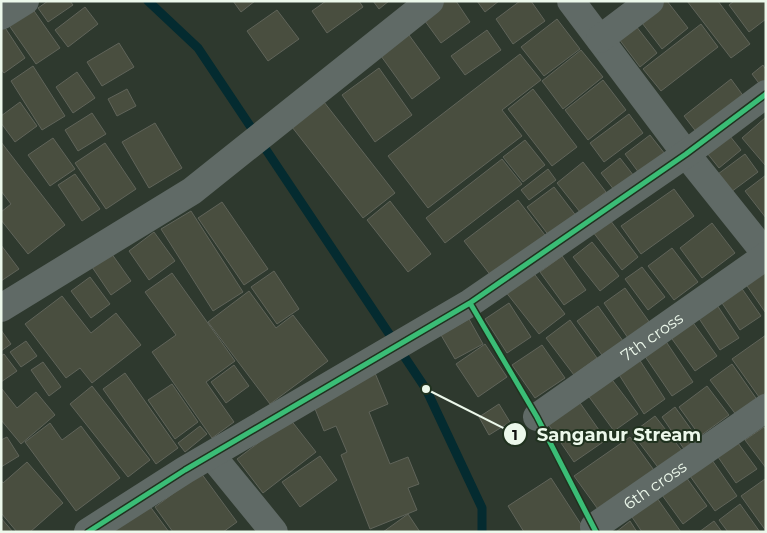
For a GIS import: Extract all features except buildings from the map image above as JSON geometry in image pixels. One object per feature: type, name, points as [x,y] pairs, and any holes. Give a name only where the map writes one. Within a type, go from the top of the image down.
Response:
[{"type":"street","points":[[1,16],[24,1]]},
{"type":"street","points":[[1,308],[192,191],[430,1]]},
{"type":"street","points":[[571,1],[686,154],[766,255]]},
{"type":"street","points":[[600,39],[650,1]]},
{"type":"street","points":[[88,532],[185,470],[212,456],[478,298],[686,154],[766,94]]},
{"type":"street","name":"7th cross","points":[[537,417],[766,255]]},
{"type":"street","name":"6th cross","points":[[594,527],[766,408]]},
{"type":"street","points":[[212,456],[274,532]]},
{"type":"waterway","points":[[148,1],[198,48],[426,389],[482,508],[482,532]]},
{"type":"cycle path","points":[[88,532],[185,470],[470,303],[686,154],[766,94]]},
{"type":"cycle path","points":[[470,303],[537,417],[596,532]]},
{"type":"place","name":"Sanganur Stream","points":[[426,389]]}]
